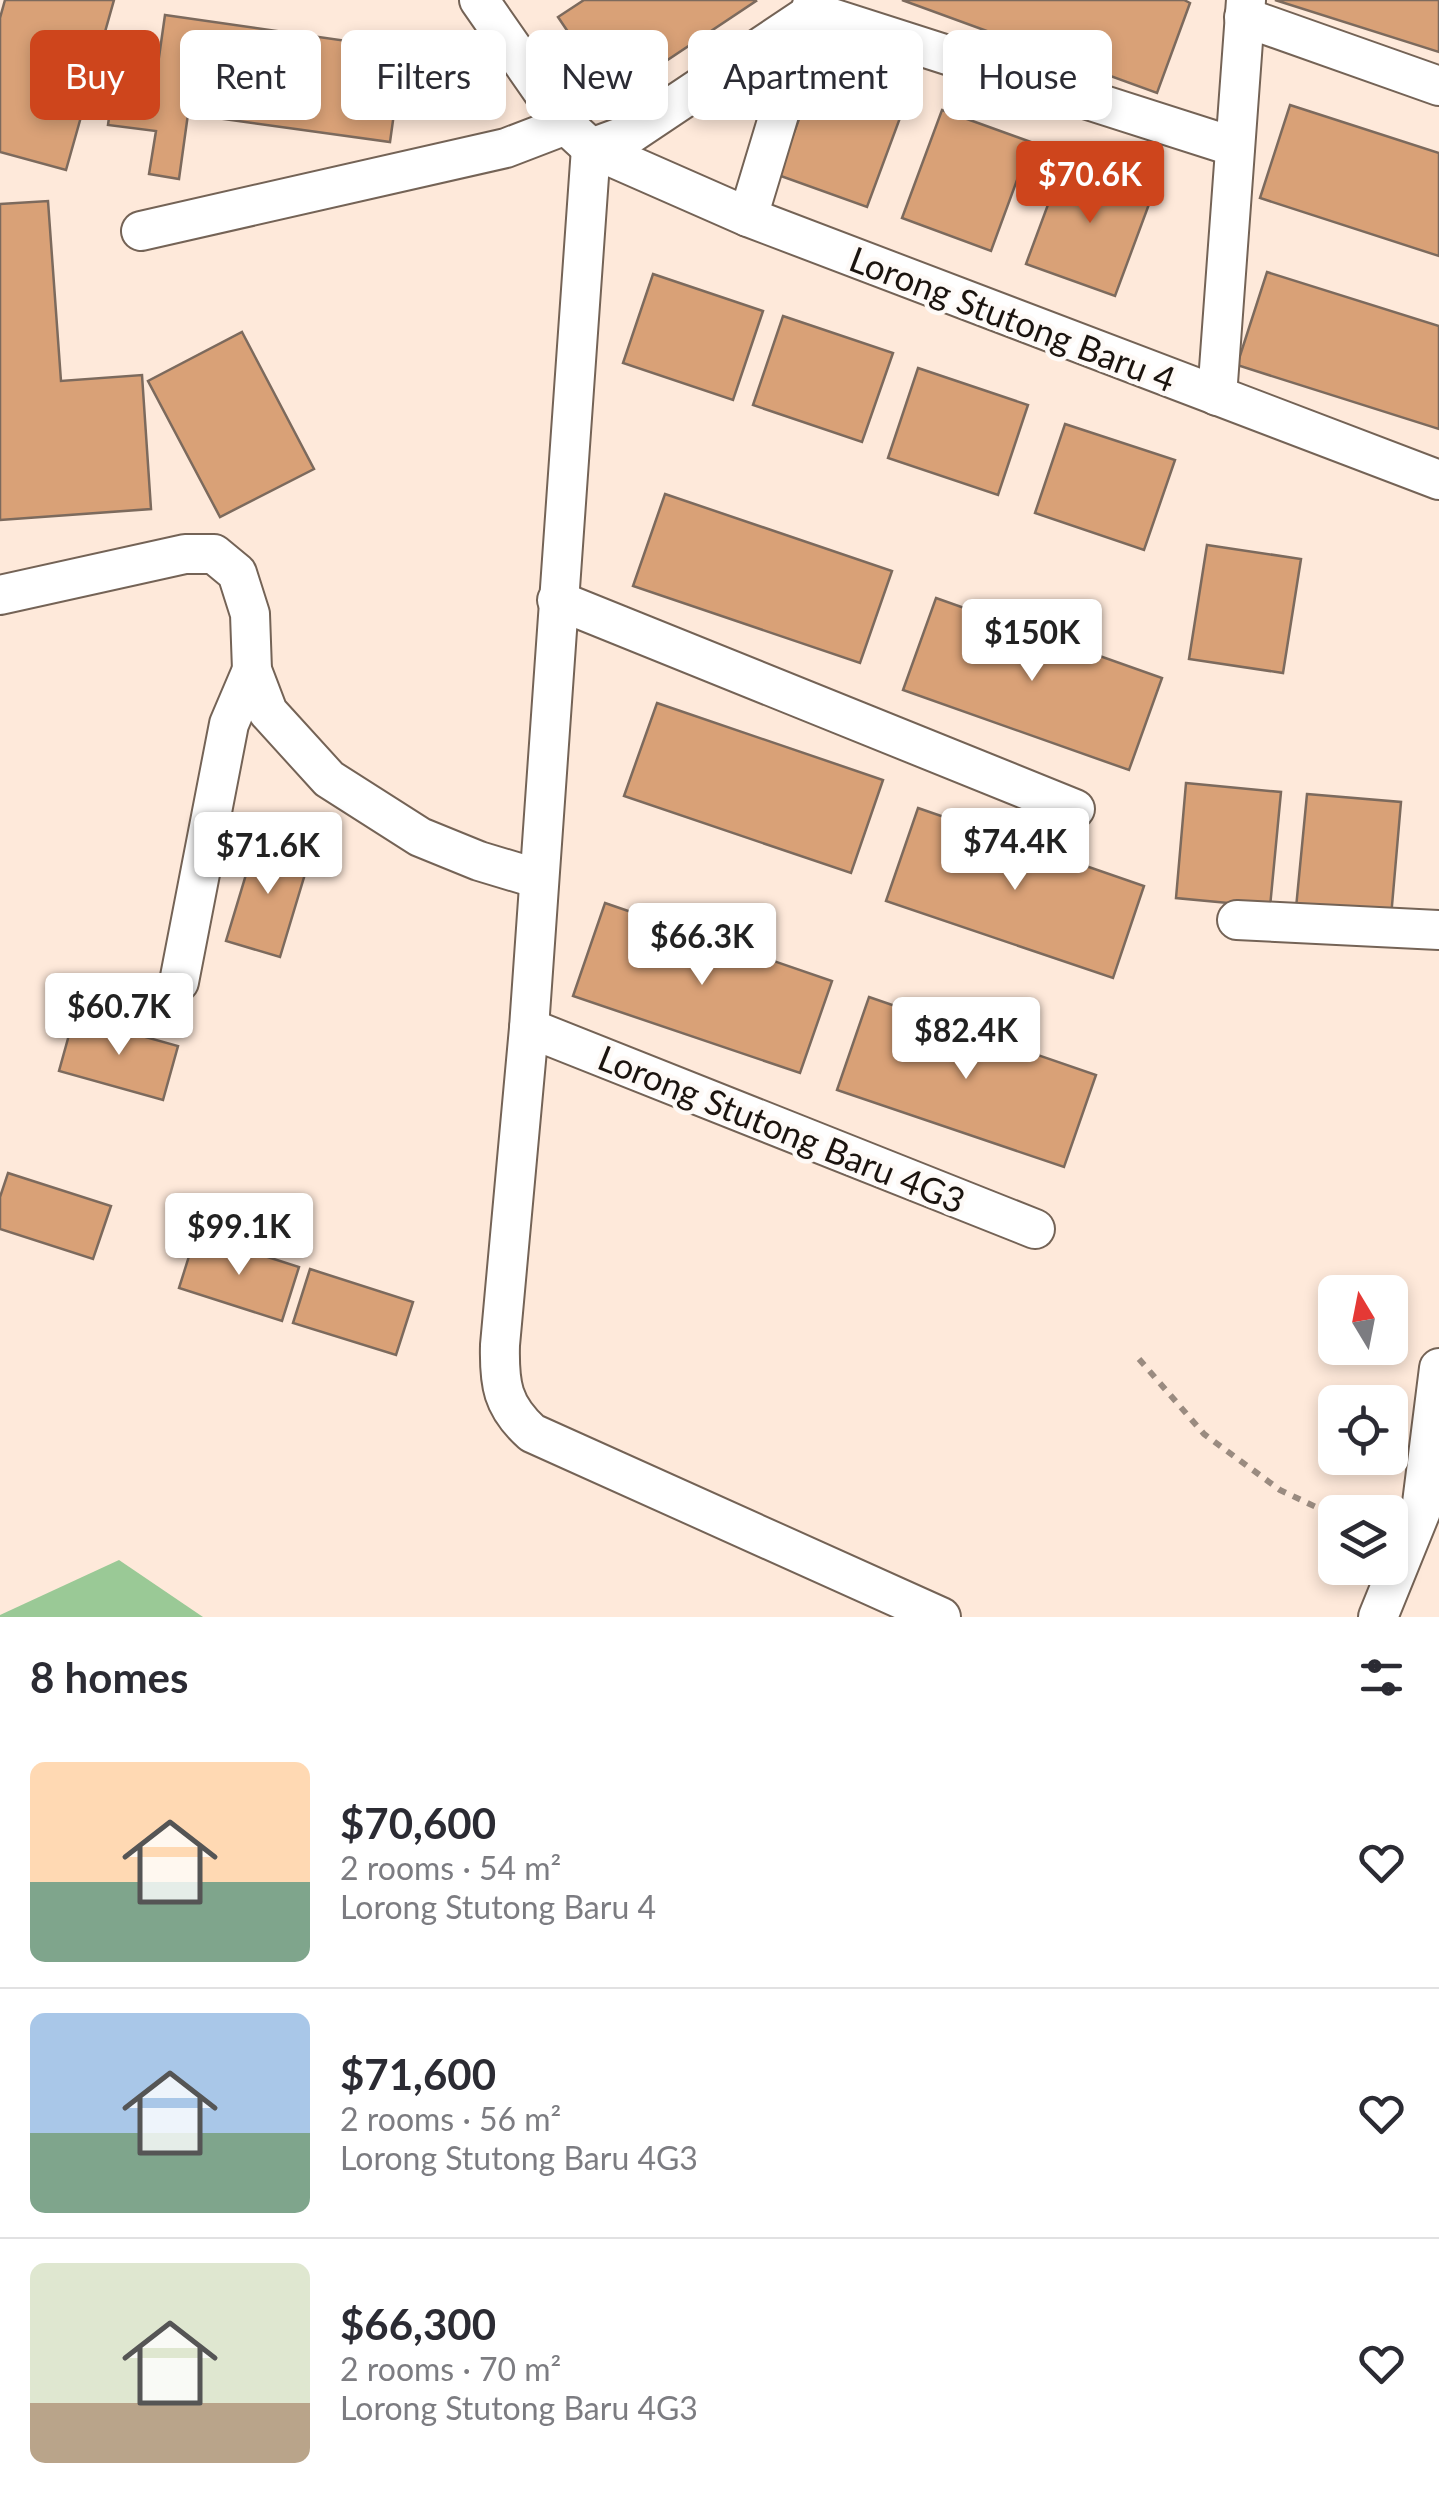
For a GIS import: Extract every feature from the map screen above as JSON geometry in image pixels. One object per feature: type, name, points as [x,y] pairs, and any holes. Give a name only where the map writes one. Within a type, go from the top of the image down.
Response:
[{"type":"street","points":[[479,0],[578,136],[557,600],[529,1028],[500,1345],[504,1394],[513,1416],[532,1433],[940,1617]]},
{"type":"street","points":[[140,230],[506,148],[578,136],[632,133],[813,6]]},
{"type":"street","points":[[813,6],[1234,146]]},
{"type":"street","points":[[748,217],[813,6]]},
{"type":"street","points":[[1217,396],[1245,8],[1439,86]]},
{"type":"street","name":"Lorong Stutong Baru 4","points":[[578,136],[748,217],[1439,480]]},
{"type":"street","points":[[0,596],[185,554],[214,554],[237,573],[250,614],[252,670],[268,712],[329,779],[420,837],[539,879]]},
{"type":"street","points":[[557,600],[1075,808]]},
{"type":"street","points":[[179,982],[229,724],[252,670]]},
{"type":"street","points":[[1237,920],[1439,930]]},
{"type":"street","name":"Lorong Stutong Baru 4G3","points":[[529,1028],[1034,1229]]},
{"type":"street","points":[[1378,1617],[1430,1514],[1437,1390]]},
{"type":"path","points":[[1140,1360],[1204,1434],[1280,1490],[1318,1508]]},
{"type":"green space","points":[[119,1560],[203,1617],[0,1617],[0,1615]]},
{"type":"building","points":[[5,0],[114,0],[106,30],[30,30],[30,120],[80,120],[66,170],[0,152],[0,18]]},
{"type":"building","points":[[584,0],[756,1],[712,30],[688,30],[688,46],[668,60],[668,30],[567,30],[558,17]]},
{"type":"building","points":[[902,0],[1190,3],[1157,93],[1112,77],[1112,30],[984,30]]},
{"type":"building","points":[[1275,0],[1439,0],[1439,52]]},
{"type":"building","points":[[165,15],[270,30],[180,30],[180,120],[187,120],[179,179],[149,174],[156,131],[108,125],[109,120],[160,120],[160,50]]},
{"type":"building","points":[[321,37],[341,40],[341,120],[393,120],[390,142],[231,120],[321,120]]},
{"type":"building","points":[[1290,105],[1439,153],[1439,256],[1260,198]]},
{"type":"building","points":[[942,110],[943,120],[970,120],[1031,142],[991,251],[902,218]]},
{"type":"building","points":[[799,120],[899,120],[867,207],[778,175]]},
{"type":"building","points":[[1066,156],[1155,188],[1115,296],[1026,264]]},
{"type":"building","points":[[48,201],[61,381],[142,375],[151,509],[0,520],[0,204]]},
{"type":"building","points":[[1267,272],[1439,326],[1439,429],[1237,365]]},
{"type":"building","points":[[653,274],[763,311],[733,400],[623,363]]},
{"type":"building","points":[[783,316],[893,353],[862,442],[753,405]]},
{"type":"building","points":[[242,332],[314,469],[220,517],[148,381]]},
{"type":"building","points":[[918,368],[1028,405],[998,495],[888,458]]},
{"type":"building","points":[[1065,424],[1175,460],[1144,550],[1035,513]]},
{"type":"building","points":[[665,494],[892,571],[860,663],[633,586]]},
{"type":"building","points":[[1207,545],[1301,559],[1283,673],[1189,659]]},
{"type":"building","points":[[936,598],[1162,678],[1129,770],[903,690]]},
{"type":"building","points":[[657,703],[883,780],[851,873],[624,796]]},
{"type":"building","points":[[1186,783],[1281,792],[1270,907],[1176,898]]},
{"type":"building","points":[[1307,794],[1401,802],[1391,917],[1296,908]]},
{"type":"building","points":[[918,808],[1144,886],[1113,978],[886,901]]},
{"type":"building","points":[[257,838],[311,854],[280,957],[226,941]]},
{"type":"building","points":[[605,903],[832,981],[800,1073],[573,996]]},
{"type":"building","points":[[869,997],[1096,1075],[1064,1167],[837,1090]]},
{"type":"building","points":[[74,1017],[178,1046],[163,1100],[59,1071]]},
{"type":"building","points":[[8,1173],[111,1206],[93,1259],[0,1229],[0,1197]]},
{"type":"building","points":[[196,1234],[299,1267],[282,1321],[179,1288]]},
{"type":"building","points":[[310,1269],[413,1302],[396,1355],[293,1323]]}]
